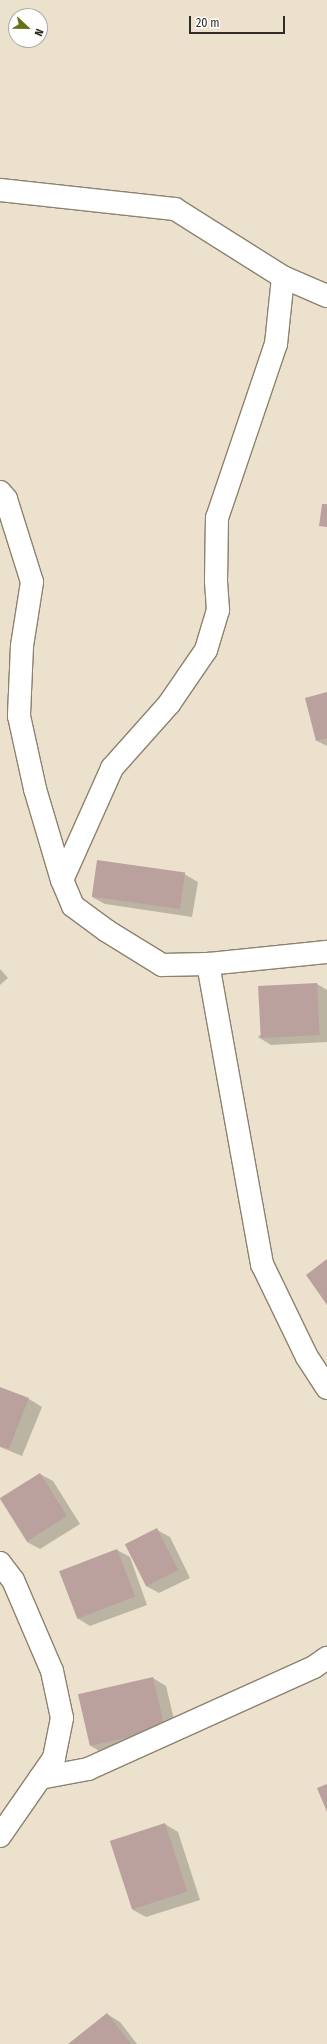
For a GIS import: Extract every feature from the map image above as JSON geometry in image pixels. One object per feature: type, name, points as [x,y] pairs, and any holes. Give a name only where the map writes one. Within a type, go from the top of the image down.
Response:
[{"type":"street","points":[[0,190],[175,210],[283,277],[327,296]]},
{"type":"street","points":[[62,880],[112,768],[169,704],[206,650],[218,610],[216,581],[217,518],[276,344],[283,277]]},
{"type":"street","points":[[0,492],[6,499],[32,582],[22,646],[19,716],[35,789],[62,880],[73,906],[107,931],[162,965],[208,964],[327,952]]},
{"type":"street","points":[[208,964],[262,1264],[308,1357],[327,1388]]},
{"type":"street","points":[[0,1563],[13,1580],[52,1671],[62,1718],[54,1758],[0,1836]]},
{"type":"street","points":[[40,1778],[88,1769],[314,1667],[327,1658]]},
{"type":"building","points":[[322,504],[327,504],[327,527],[319,526]]},
{"type":"building","points":[[327,692],[327,738],[316,741],[305,698]]},
{"type":"building","points":[[97,860],[185,872],[180,909],[92,897]]},
{"type":"building","points":[[317,983],[320,1035],[261,1038],[258,986]]},
{"type":"building","points":[[327,1259],[327,1305],[306,1275]]},
{"type":"building","points":[[0,1387],[29,1398],[9,1449],[0,1446]]},
{"type":"building","points":[[40,1473],[67,1516],[27,1541],[0,1498]]},
{"type":"building","points":[[157,1528],[178,1570],[146,1586],[125,1544]]},
{"type":"building","points":[[117,1549],[135,1597],[77,1619],[59,1571]]},
{"type":"building","points":[[153,1677],[165,1729],[90,1746],[78,1694]]},
{"type":"building","points":[[327,1784],[327,1812],[317,1788]]},
{"type":"building","points":[[165,1823],[187,1891],[132,1909],[110,1841]]},
{"type":"building","points":[[107,2013],[131,2044],[68,2044]]}]
